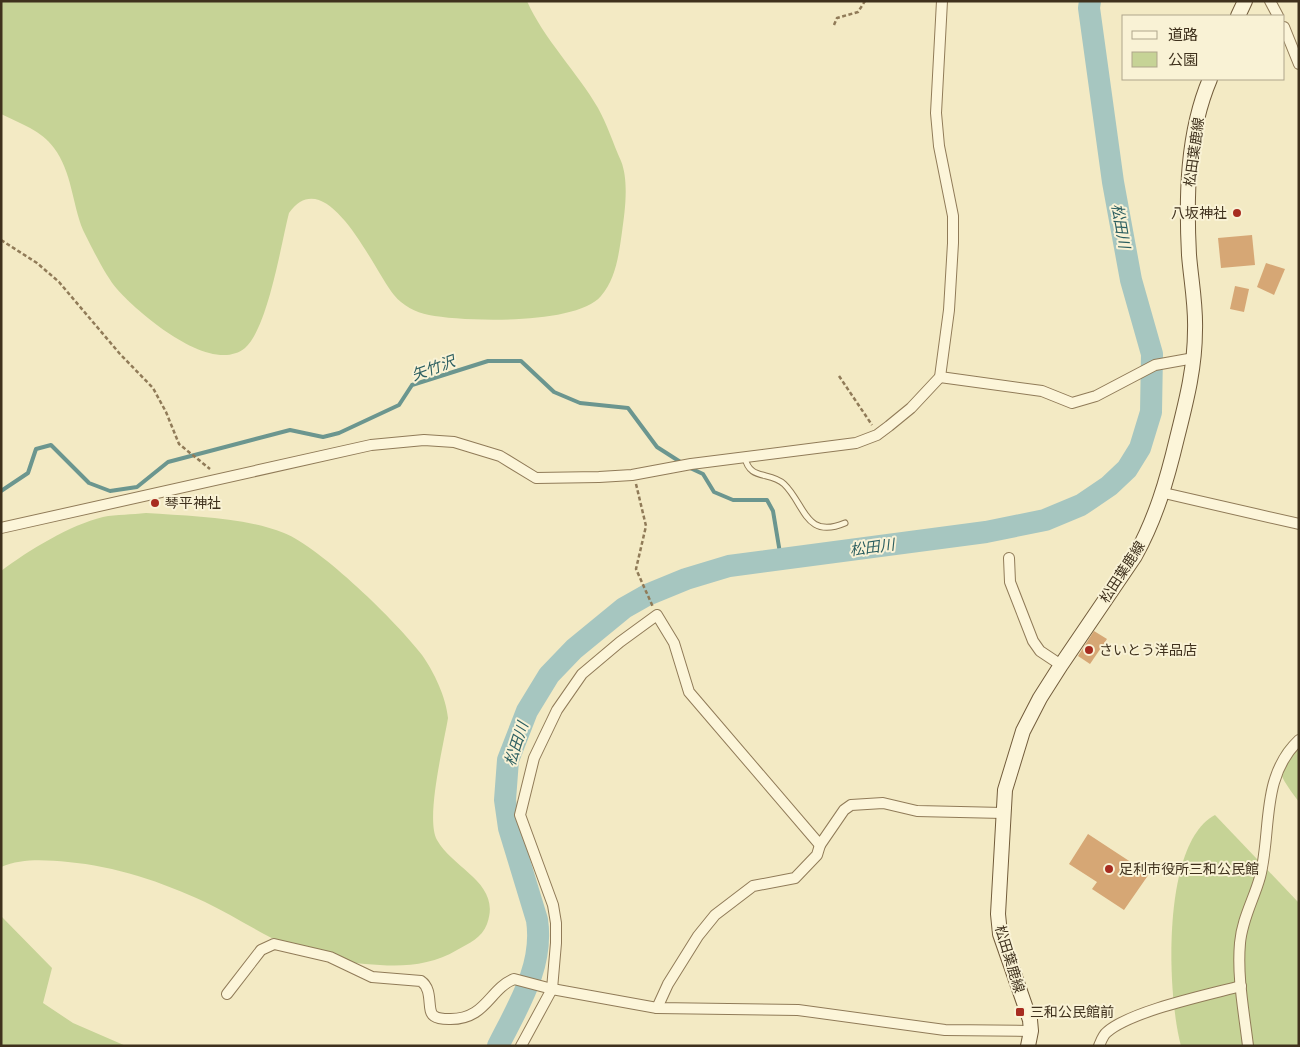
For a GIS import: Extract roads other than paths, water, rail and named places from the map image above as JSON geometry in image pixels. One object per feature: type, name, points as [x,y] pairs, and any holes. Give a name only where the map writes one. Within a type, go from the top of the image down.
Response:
[{"type":"main road","points":[[1238,15],[1245,1]]},
{"type":"main road","name":"松田葉鹿線","points":[[1028,1046],[1031,1031],[1030,1020],[999,928],[998,914],[1005,790],[1023,731],[1040,698],[1135,556],[1149,532],[1164,493],[1190,386],[1194,358],[1195,328],[1189,255],[1189,191],[1197,122],[1210,80]]},
{"type":"street","points":[[1,528],[223,480],[284,462],[370,445],[424,440],[472,446],[500,456],[536,478],[632,475],[691,464],[856,443],[879,434],[911,408],[940,377],[949,302],[953,243],[953,216],[939,146],[936,113],[942,1]]},
{"type":"street","points":[[1270,1],[1277,15]]},
{"type":"street","points":[[1285,29],[1299,64]]},
{"type":"street","points":[[940,377],[1042,391],[1072,404],[1096,396],[1155,365],[1194,358]]},
{"type":"street","points":[[1164,493],[1299,524]]},
{"type":"street","points":[[1009,558],[1010,582],[1033,641],[1040,650],[1061,665]]},
{"type":"street","points":[[521,1046],[550,989],[556,918],[520,815],[534,758],[568,691],[582,674],[620,642],[657,615],[674,643],[690,692],[820,845]]},
{"type":"street","points":[[1248,1046],[1241,986],[1240,942],[1246,914],[1259,878],[1271,790],[1281,762],[1299,740]]},
{"type":"street","points":[[657,1008],[670,979],[698,936],[715,915],[753,886],[795,878],[817,855],[820,845],[844,810],[851,805],[884,803],[917,811],[1003,813]]},
{"type":"street","points":[[227,994],[261,950],[274,944],[330,957],[372,977],[421,981],[429,992],[431,1013],[435,1017],[466,1017],[489,1002],[512,979],[550,989],[657,1008],[798,1010],[945,1030],[1031,1031]]},
{"type":"street","points":[[1099,1046],[1105,1033],[1122,1023],[1152,1012],[1241,986]]},
{"type":"lane","points":[[745,457],[747,467],[752,471],[783,483],[804,516],[814,524],[828,528],[845,524]]},
{"type":"waterway","name":"松田川","points":[[498,1046],[528,985],[537,953],[538,937],[537,920],[509,828],[505,800],[508,760],[527,711],[549,675],[574,649],[624,608],[647,595],[686,579],[729,566],[986,532],[1045,520],[1081,505],[1109,486],[1127,469],[1140,448],[1151,412],[1152,354],[1131,280],[1113,182],[1089,8],[1090,1]]},
{"type":"waterway","name":"矢竹沢","points":[[1,491],[28,473],[36,449],[51,445],[89,483],[110,491],[137,487],[168,462],[290,430],[323,437],[339,433],[399,405],[412,385],[488,361],[521,361],[554,392],[580,403],[628,408],[657,447],[682,463]]},
{"type":"waterway","name":"矢竹沢","points":[[688,467],[703,474],[714,492],[733,500],[767,500],[773,511],[781,559]]},
{"type":"place","name":"八坂神社","points":[[1237,213]]},
{"type":"place","name":"琴平神社","points":[[155,503]]},
{"type":"place","name":"さいとう洋品店","points":[[1089,650]]},
{"type":"place","name":"足利市役所三和公民館","points":[[1109,869]]},
{"type":"place","name":"三和公民館前","points":[[1020,1012]]}]
